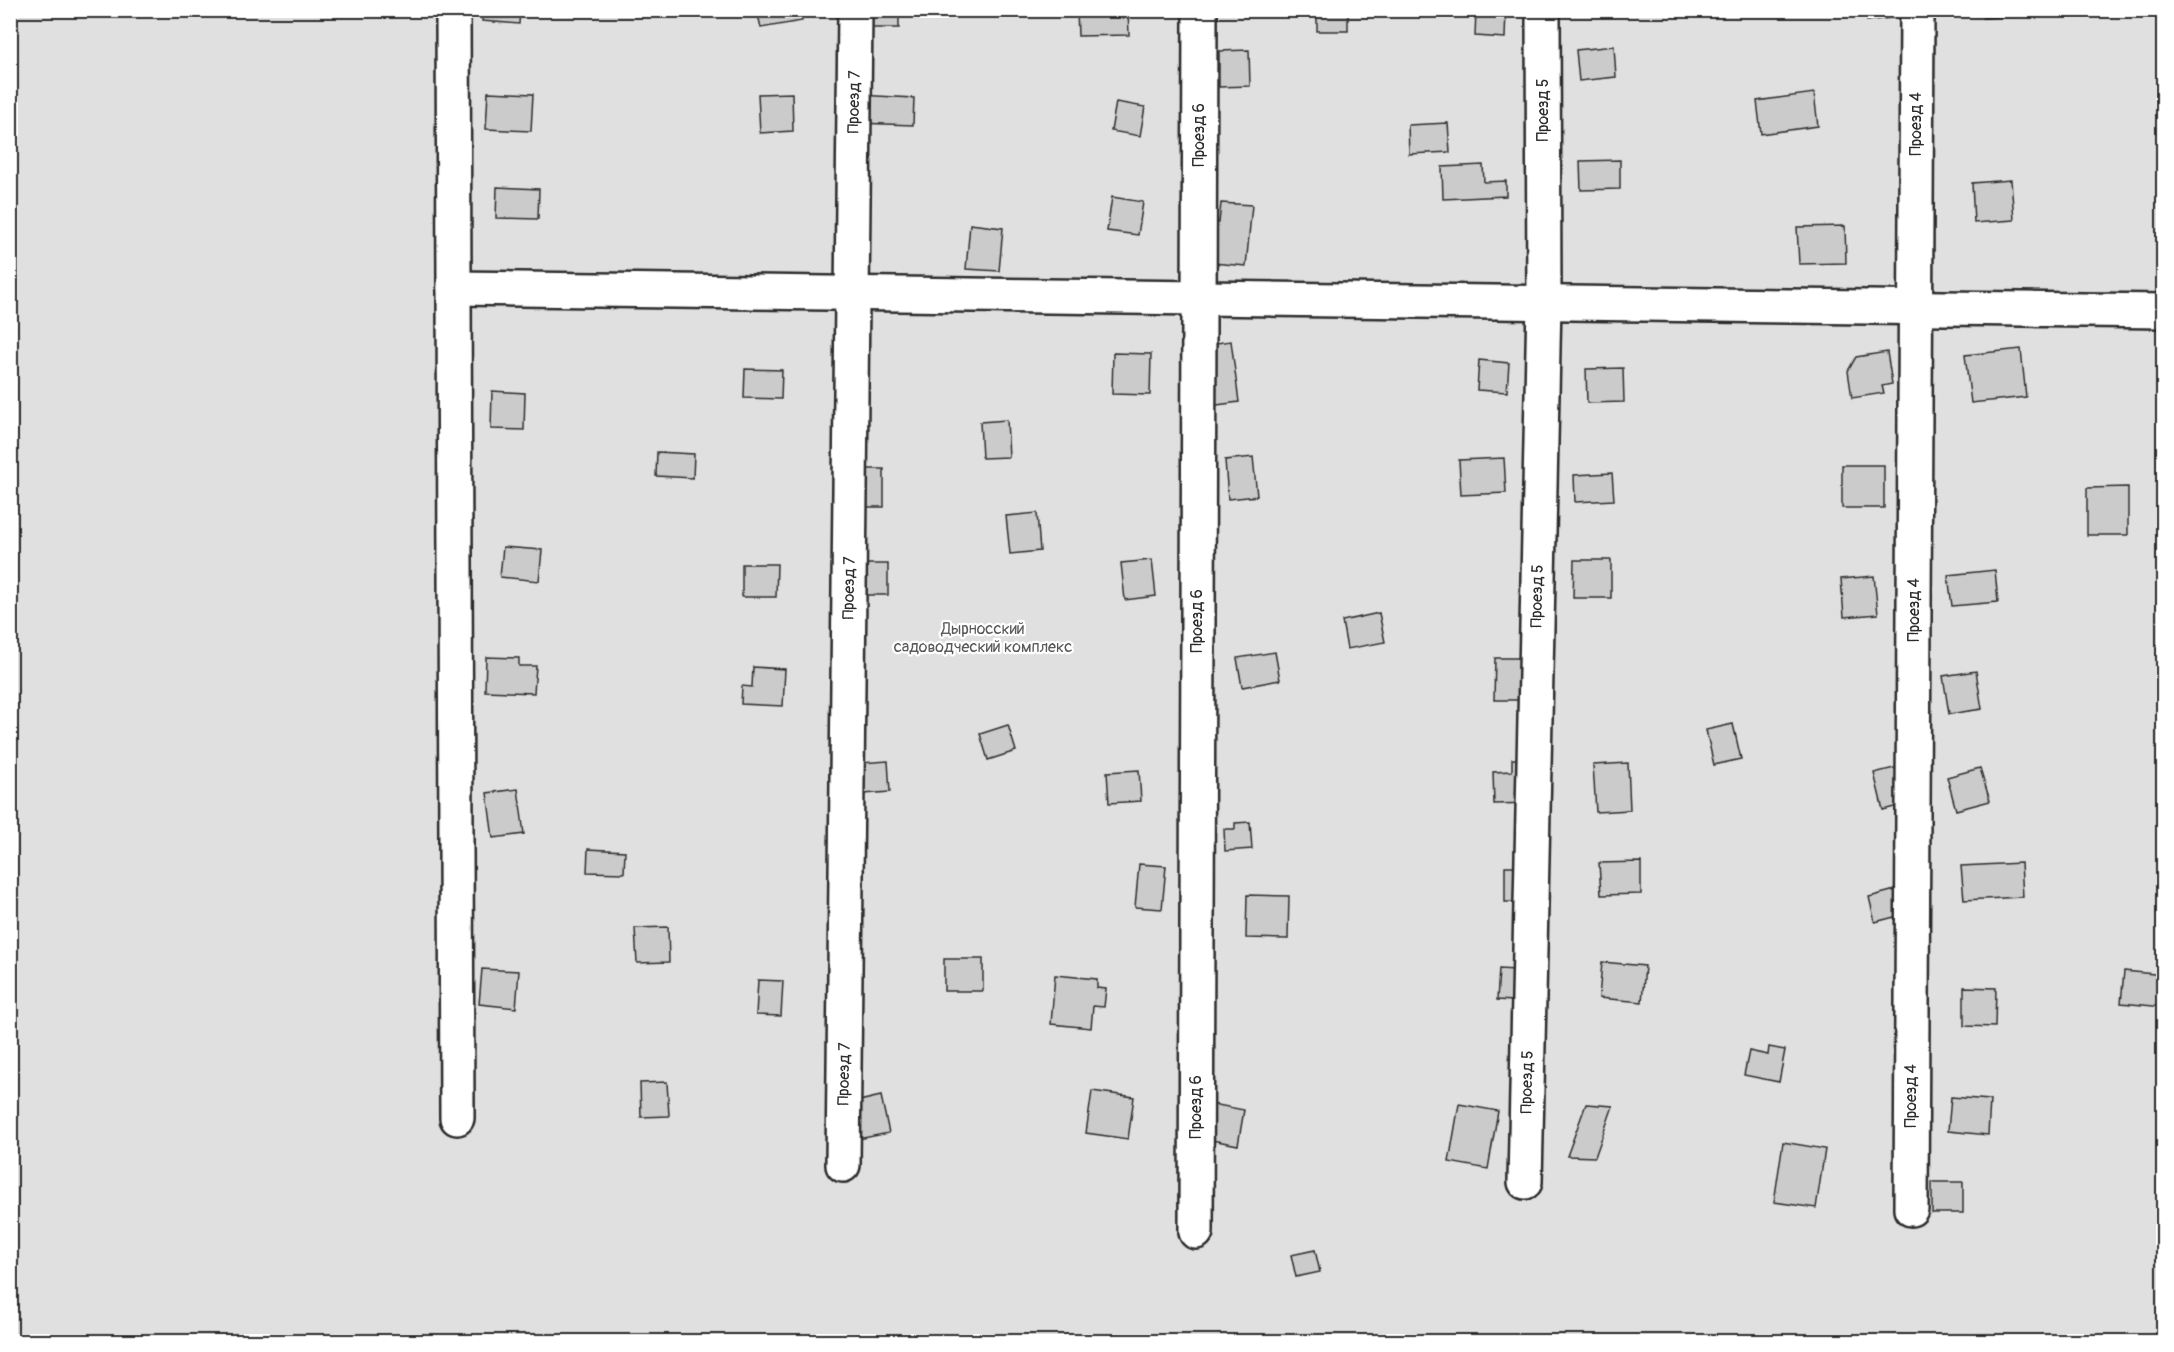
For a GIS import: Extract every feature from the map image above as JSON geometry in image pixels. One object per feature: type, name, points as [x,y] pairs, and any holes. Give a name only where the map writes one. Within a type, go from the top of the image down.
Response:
[{"type":"street","points":[[453,10],[457,1118]]},
{"type":"street","name":"Проезд 7","points":[[843,1165],[855,10]]},
{"type":"street","name":"Проезд 6","points":[[1196,1232],[1200,10]]},
{"type":"street","name":"Проезд 5","points":[[1525,1182],[1544,302],[1543,10]]},
{"type":"street","name":"Проезд 4","points":[[1911,1209],[1917,10]]},
{"type":"street","points":[[454,288],[2163,311]]},
{"type":"green space","name":"Дырносский садоводческий комплекс","points":[[10,11],[2163,11],[2163,1341],[11,1341]]},
{"type":"building","points":[[483,10],[520,10],[519,24],[482,21]]},
{"type":"building","points":[[757,10],[800,10],[802,21],[761,28]]},
{"type":"building","points":[[848,10],[899,10],[899,28],[847,28]]},
{"type":"building","points":[[1077,10],[1128,10],[1129,35],[1078,36]]},
{"type":"building","points":[[1317,10],[1348,10],[1348,31],[1317,31]]},
{"type":"building","points":[[1476,10],[1506,10],[1505,38],[1475,36]]},
{"type":"building","points":[[1866,10],[1905,10],[1905,16],[1867,21]]},
{"type":"building","points":[[1983,10],[2042,10],[2042,15],[1983,18]]},
{"type":"building","points":[[1614,46],[1616,77],[1579,81],[1576,50]]},
{"type":"building","points":[[1249,50],[1250,86],[1219,87],[1219,51]]},
{"type":"building","points":[[488,92],[533,94],[531,131],[486,129]]},
{"type":"building","points":[[792,93],[793,131],[760,133],[758,94]]},
{"type":"building","points":[[1814,93],[1818,126],[1761,134],[1757,101]]},
{"type":"building","points":[[858,95],[914,98],[913,125],[857,123]]},
{"type":"building","points":[[1116,102],[1145,107],[1140,136],[1111,131]]},
{"type":"building","points":[[1448,123],[1450,152],[1409,154],[1408,125]]},
{"type":"building","points":[[1620,160],[1620,189],[1581,190],[1580,161]]},
{"type":"building","points":[[1483,165],[1484,182],[1506,181],[1506,196],[1443,199],[1442,167]]},
{"type":"building","points":[[2011,180],[2014,220],[1974,223],[1972,183]]},
{"type":"building","points":[[497,187],[539,189],[538,219],[496,218]]},
{"type":"building","points":[[1112,197],[1143,202],[1138,235],[1107,231]]},
{"type":"building","points":[[1221,203],[1252,205],[1246,266],[1202,262],[1205,222],[1219,223]]},
{"type":"building","points":[[970,224],[1003,228],[999,271],[966,269]]},
{"type":"building","points":[[1845,226],[1846,263],[1799,264],[1797,227]]},
{"type":"building","points":[[1231,341],[1239,402],[1202,407],[1194,346]]},
{"type":"building","points":[[2021,349],[2026,397],[1971,403],[1965,355]]},
{"type":"building","points":[[1887,352],[1892,384],[1882,386],[1884,393],[1852,398],[1848,371],[1856,357]]},
{"type":"building","points":[[1113,353],[1151,354],[1150,395],[1112,394]]},
{"type":"building","points":[[1479,360],[1509,363],[1507,392],[1477,390]]},
{"type":"building","points":[[1623,368],[1624,402],[1587,403],[1586,369]]},
{"type":"building","points":[[745,369],[782,370],[781,399],[744,398]]},
{"type":"building","points":[[492,391],[525,393],[524,430],[491,429]]},
{"type":"building","points":[[1007,420],[1009,457],[982,458],[980,422]]},
{"type":"building","points":[[657,452],[694,454],[693,478],[656,476]]},
{"type":"building","points":[[1253,457],[1257,496],[1228,499],[1225,460]]},
{"type":"building","points":[[1504,458],[1506,493],[1461,495],[1459,460]]},
{"type":"building","points":[[1842,465],[1884,465],[1884,508],[1842,508]]},
{"type":"building","points":[[843,469],[884,469],[884,507],[843,507]]},
{"type":"building","points":[[1612,473],[1614,500],[1575,502],[1574,475]]},
{"type":"building","points":[[2128,487],[2128,535],[2087,535],[2087,488]]},
{"type":"building","points":[[1037,513],[1040,551],[1010,554],[1006,516]]},
{"type":"building","points":[[503,547],[542,550],[539,581],[500,577]]},
{"type":"building","points":[[1152,560],[1156,596],[1125,600],[1121,563]]},
{"type":"building","points":[[1574,560],[1611,560],[1611,598],[1573,598]]},
{"type":"building","points":[[742,564],[777,564],[776,597],[742,597]]},
{"type":"building","points":[[854,564],[888,564],[888,595],[854,595]]},
{"type":"building","points":[[1995,570],[1998,602],[1952,606],[1948,575]]},
{"type":"building","points":[[1874,576],[1878,614],[1844,617],[1841,579]]},
{"type":"building","points":[[1379,613],[1385,642],[1347,649],[1342,621]]},
{"type":"building","points":[[1275,652],[1280,680],[1242,687],[1237,658]]},
{"type":"building","points":[[486,657],[519,658],[519,666],[536,666],[534,693],[485,691]]},
{"type":"building","points":[[1495,658],[1534,658],[1534,700],[1494,700]]},
{"type":"building","points":[[753,667],[785,669],[783,706],[741,704],[742,686],[752,687]]},
{"type":"building","points":[[1976,671],[1982,709],[1949,714],[1943,676]]},
{"type":"building","points":[[1733,724],[1741,759],[1714,765],[1706,730]]},
{"type":"building","points":[[1008,725],[1016,751],[988,760],[980,734]]},
{"type":"building","points":[[1512,759],[1530,759],[1532,803],[1494,804],[1493,772],[1512,771]]},
{"type":"building","points":[[888,761],[890,792],[850,795],[848,764]]},
{"type":"building","points":[[1628,763],[1630,810],[1596,812],[1593,765]]},
{"type":"building","points":[[1906,765],[1902,805],[1883,810],[1874,773]]},
{"type":"building","points":[[1980,768],[1990,801],[1956,810],[1947,777]]},
{"type":"building","points":[[1139,770],[1141,801],[1109,803],[1107,772]]},
{"type":"building","points":[[518,789],[524,834],[493,838],[487,793]]},
{"type":"building","points":[[1250,822],[1252,849],[1225,851],[1224,829],[1235,829],[1235,823]]},
{"type":"building","points":[[588,849],[625,851],[624,873],[587,872]]},
{"type":"building","points":[[1641,862],[1641,894],[1601,895],[1599,863]]},
{"type":"building","points":[[2021,863],[2023,897],[1964,900],[1961,866]]},
{"type":"building","points":[[1139,864],[1166,866],[1162,909],[1135,907]]},
{"type":"building","points":[[1505,866],[1538,866],[1538,902],[1505,902]]},
{"type":"building","points":[[1895,890],[1902,915],[1875,922],[1869,897]]},
{"type":"building","points":[[1247,895],[1289,896],[1288,939],[1246,938]]},
{"type":"building","points":[[668,927],[669,962],[637,963],[635,928]]},
{"type":"building","points":[[944,959],[983,959],[983,991],[944,991]]},
{"type":"building","points":[[1602,962],[1645,966],[1642,1002],[1599,998]]},
{"type":"building","points":[[482,969],[519,971],[516,1008],[479,1004]]},
{"type":"building","points":[[1499,969],[1533,971],[1531,1002],[1497,1000]]},
{"type":"building","points":[[2124,971],[2164,975],[2164,1007],[2121,1003]]},
{"type":"building","points":[[1055,975],[1097,979],[1097,988],[1106,989],[1104,1007],[1093,1006],[1091,1028],[1051,1024]]},
{"type":"building","points":[[758,980],[783,981],[781,1016],[756,1015]]},
{"type":"building","points":[[1964,987],[1996,988],[1995,1027],[1964,1026]]},
{"type":"building","points":[[1769,1047],[1785,1050],[1779,1082],[1744,1075],[1749,1051],[1768,1055]]},
{"type":"building","points":[[667,1082],[669,1116],[641,1117],[640,1083]]},
{"type":"building","points":[[1092,1091],[1134,1097],[1128,1139],[1086,1133]]},
{"type":"building","points":[[881,1096],[889,1133],[843,1142],[855,1102]]},
{"type":"building","points":[[1951,1097],[1990,1100],[1988,1135],[1948,1131]]},
{"type":"building","points":[[1202,1102],[1244,1110],[1238,1145],[1196,1137]]},
{"type":"building","points":[[1459,1104],[1498,1111],[1488,1169],[1449,1162]]},
{"type":"building","points":[[1586,1104],[1613,1106],[1595,1157],[1567,1156]]},
{"type":"building","points":[[1783,1142],[1825,1149],[1816,1208],[1774,1202]]},
{"type":"building","points":[[1932,1182],[1963,1182],[1963,1213],[1932,1213]]},
{"type":"building","points":[[1315,1250],[1320,1272],[1296,1277],[1291,1255]]}]
